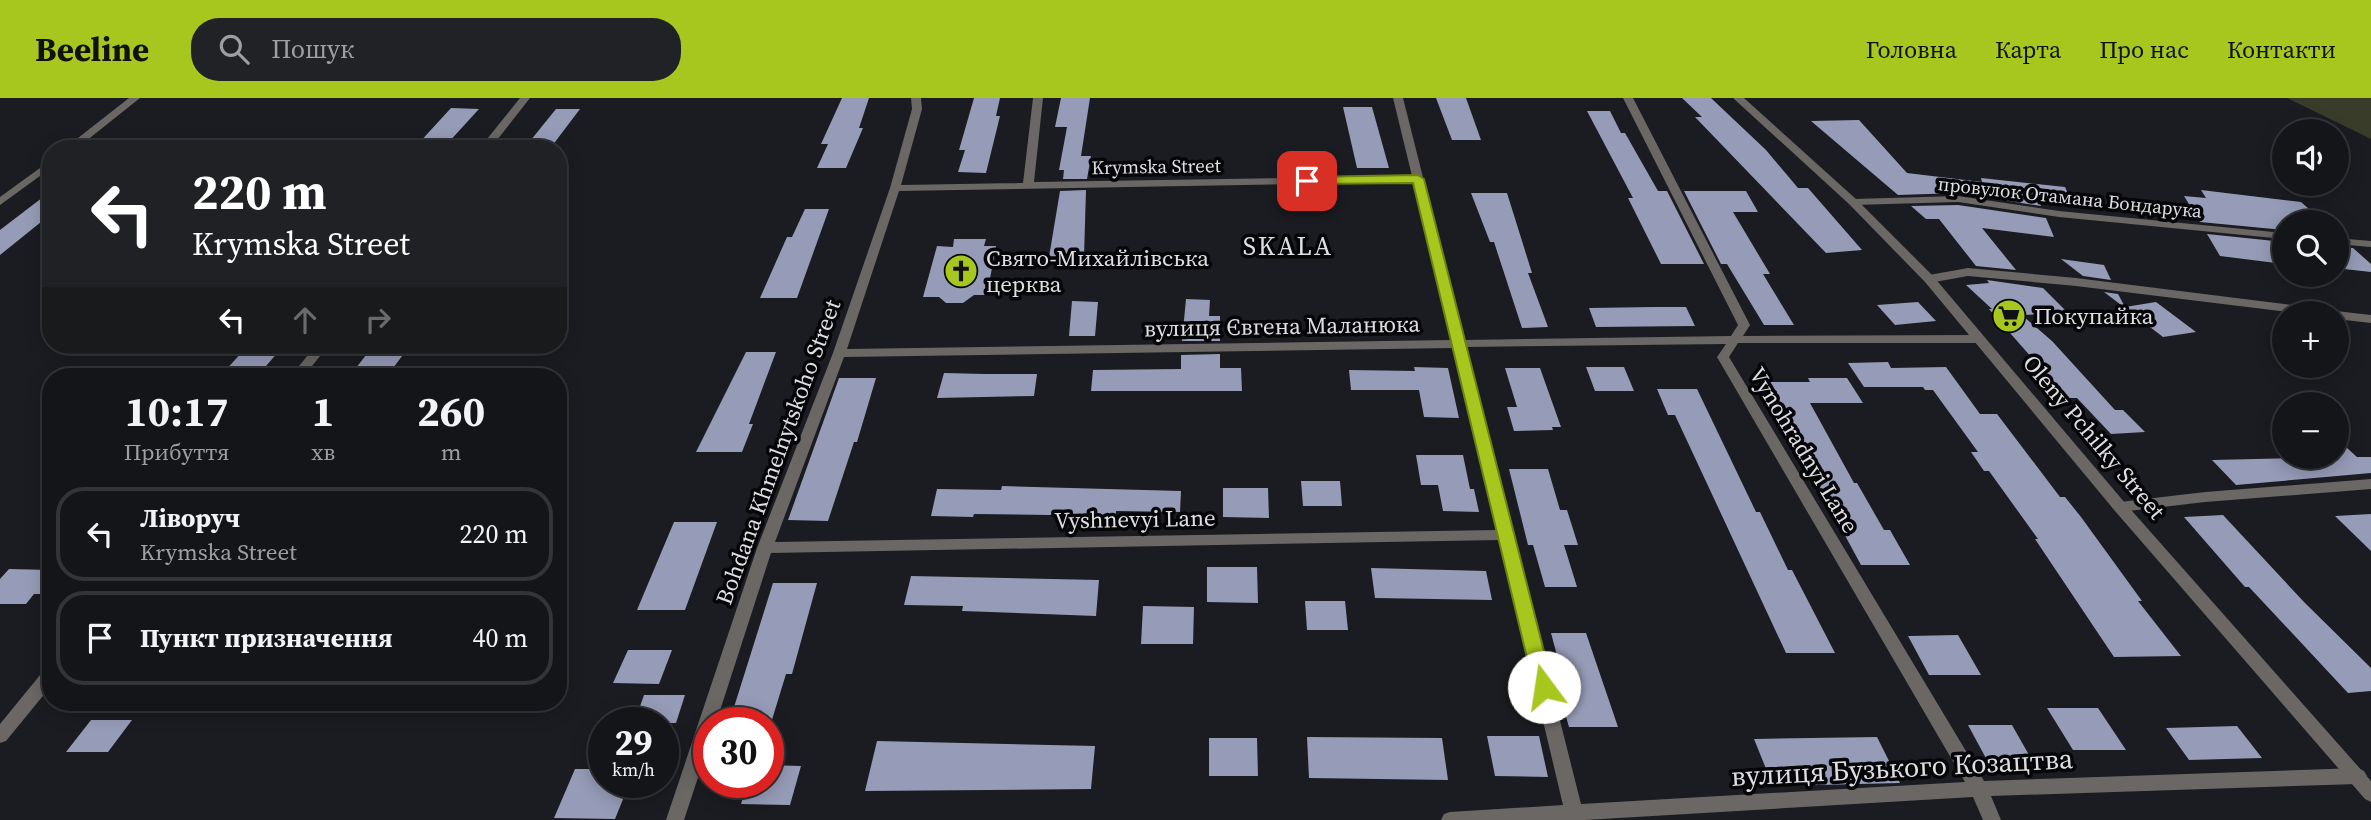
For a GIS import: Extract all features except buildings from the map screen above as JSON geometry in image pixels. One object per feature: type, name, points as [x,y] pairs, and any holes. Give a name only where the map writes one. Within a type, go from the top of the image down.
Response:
[{"type":"street","points":[[81,140],[135,98]]},
{"type":"street","points":[[491,140],[525,98]]},
{"type":"street","name":"Bohdana Khmelnytskoho Street","points":[[676,820],[765,548],[839,353],[895,188],[917,108],[916,98]]},
{"type":"street","points":[[1028,186],[1038,98]]},
{"type":"street","points":[[1398,98],[1576,816]]},
{"type":"street","name":"Vynohradnyi Lane","points":[[1628,98],[1744,325],[1723,358],[1979,789],[1992,820]]},
{"type":"street","name":"Oleny Pchilky Street","points":[[1738,98],[1853,202],[1929,279],[2120,507],[2371,792]]},
{"type":"street","points":[[0,202],[42,170]]},
{"type":"street","name":"Krymska Street","points":[[895,188],[1418,179]]},
{"type":"street","name":"провулок Отамана Бондарука","points":[[1853,202],[1958,199],[2059,214],[2272,235]]},
{"type":"street","points":[[2349,242],[2371,244]]},
{"type":"street","points":[[1929,279],[1968,272],[2076,282],[2272,307]]},
{"type":"street","points":[[2349,316],[2371,319]]},
{"type":"street","name":"вулиця Євгена Маланюка","points":[[839,353],[1978,339]]},
{"type":"street","points":[[304,368],[315,354]]},
{"type":"street","points":[[2120,507],[2205,497],[2371,484]]},
{"type":"street","name":"Vyshnevyi Lane","points":[[765,548],[1506,535]]},
{"type":"street","points":[[0,736],[42,685]]},
{"type":"street","name":"вулиця Бузького Козацтва","points":[[1450,820],[1576,816],[1979,789],[2358,776]]},
{"type":"green space","points":[[2287,98],[2371,98],[2371,139],[2349,128],[2349,119],[2330,119]]},
{"type":"place","name":"Свято-Михайлівська церква","points":[[961,271]]},
{"type":"place","name":"Покупайка","points":[[2009,316]]},
{"type":"district","name":"SKALA","points":[[1288,246]]},
{"type":"route","points":[[1307,181],[1418,179],[1544,687]]}]
